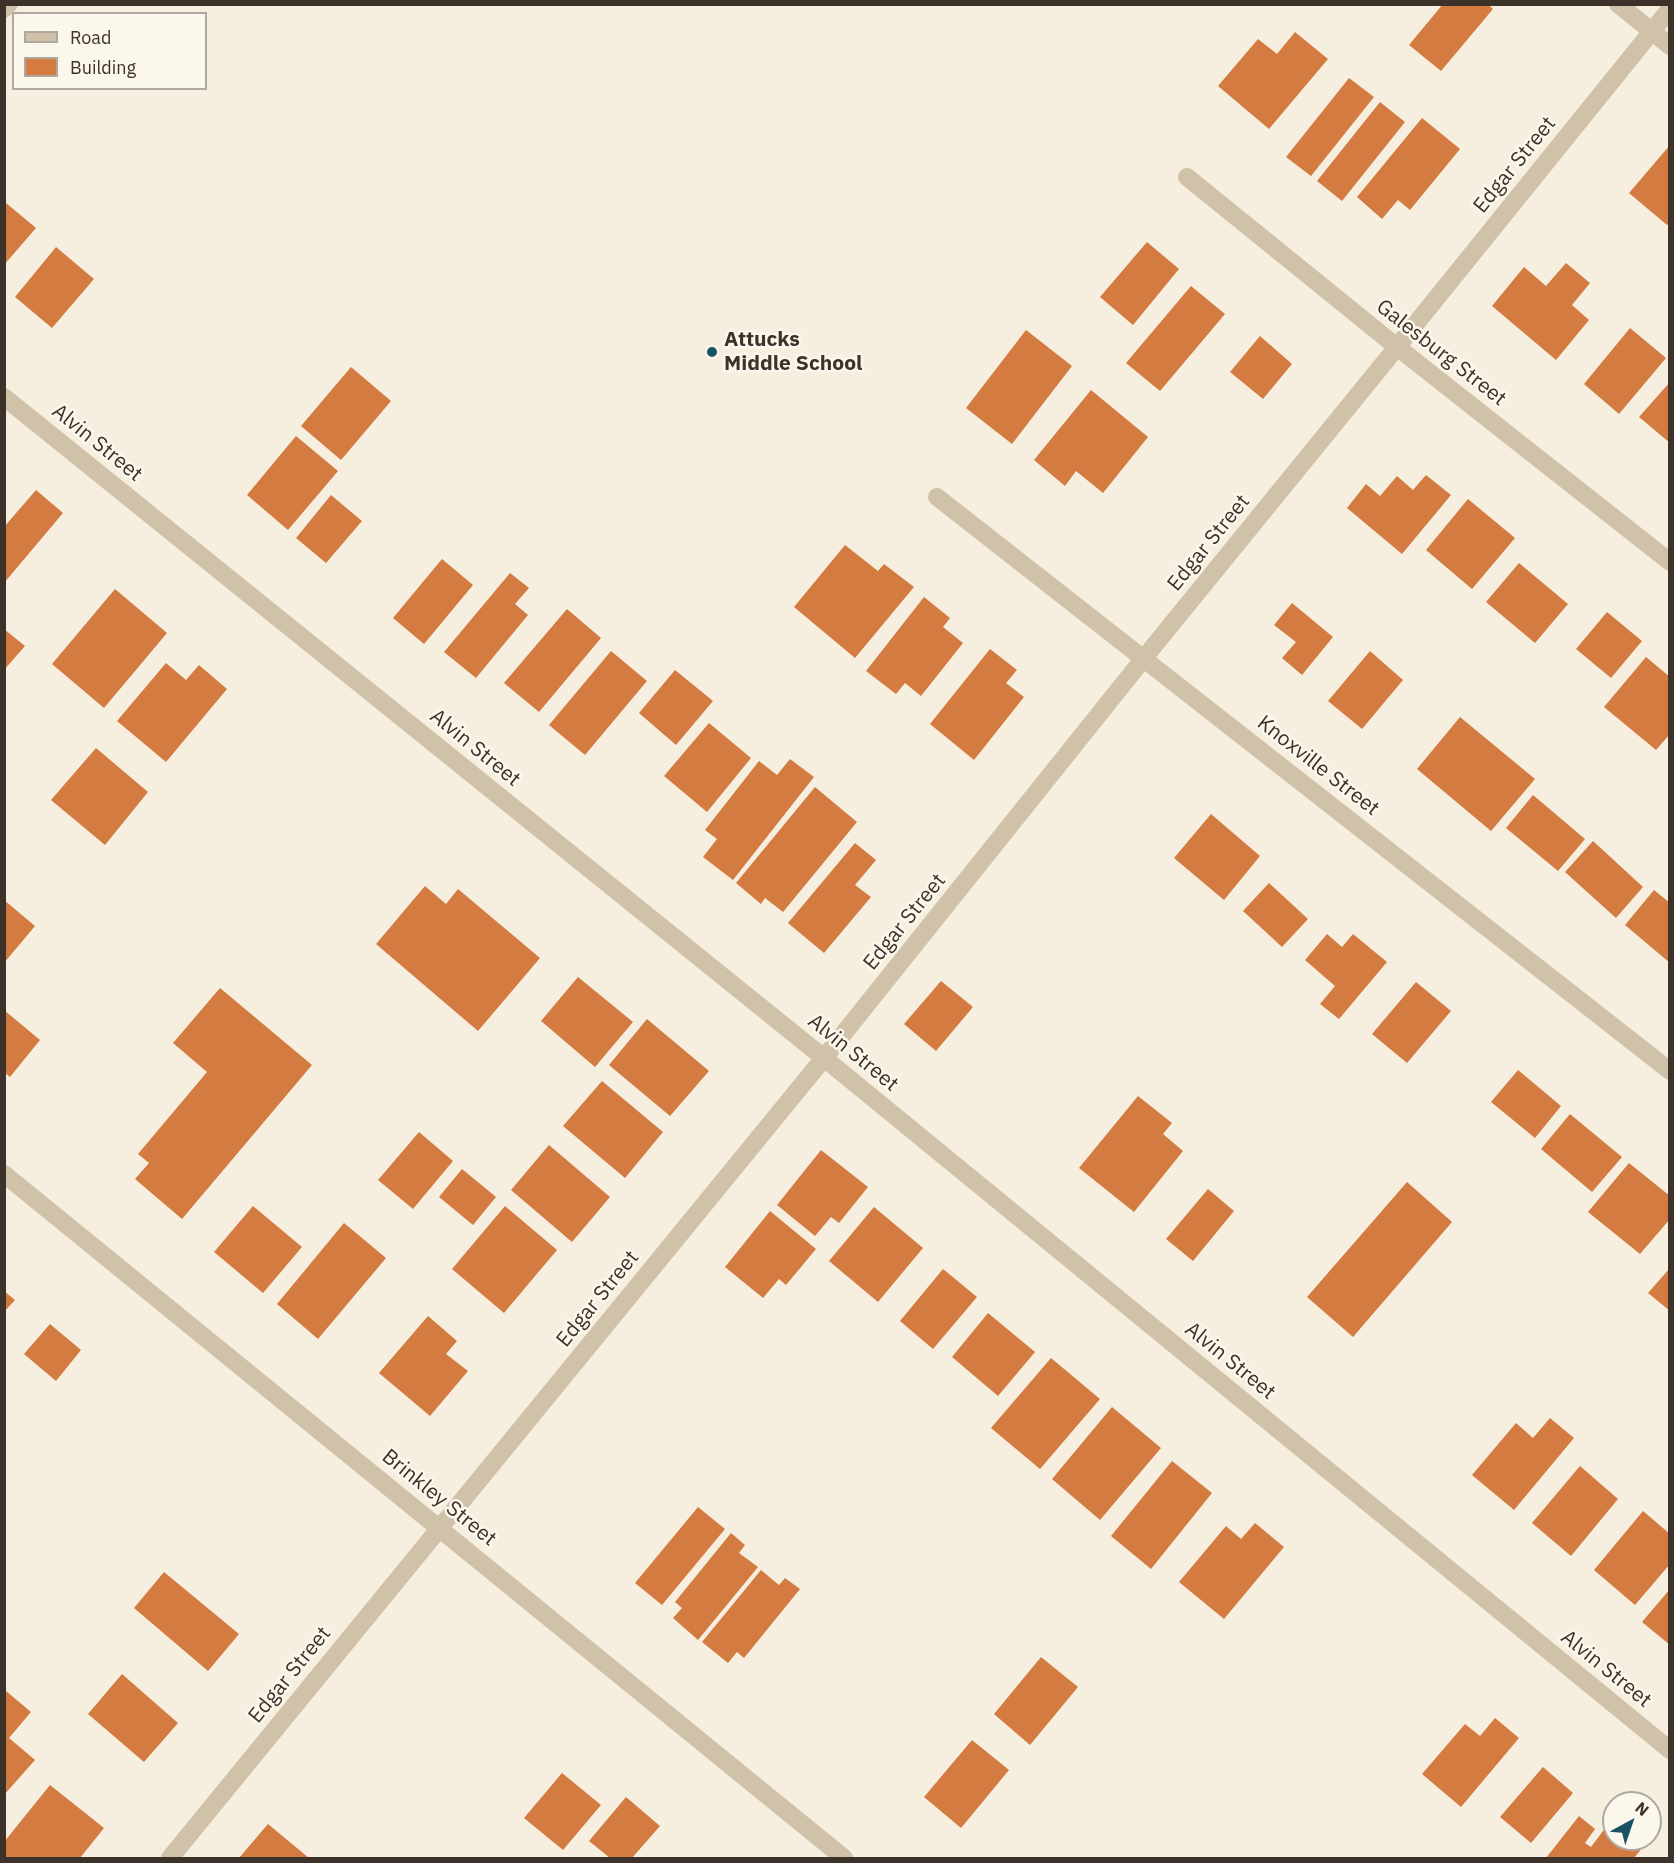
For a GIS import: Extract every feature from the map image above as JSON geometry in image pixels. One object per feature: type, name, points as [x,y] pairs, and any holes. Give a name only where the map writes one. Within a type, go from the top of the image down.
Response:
[{"type":"street","points":[[4,9],[9,4]]},
{"type":"street","points":[[1618,4],[1670,46]]},
{"type":"street","name":"Edgar Street","points":[[170,1858],[825,1058],[1144,658],[1670,9]]},
{"type":"street","name":"Galesburg Street","points":[[1186,177],[1670,562]]},
{"type":"street","name":"Alvin Street","points":[[4,397],[825,1058],[1670,1750]]},
{"type":"street","name":"Knoxville Street","points":[[937,497],[1670,1071]]},
{"type":"street","name":"Brinkley Street","points":[[4,1174],[844,1858]]},
{"type":"building","points":[[1443,4],[1488,4],[1493,9],[1441,71],[1409,45]]},
{"type":"building","points":[[1295,32],[1328,59],[1269,129],[1218,86],[1258,39],[1277,54]]},
{"type":"building","points":[[1349,78],[1374,97],[1311,176],[1286,157]]},
{"type":"building","points":[[1380,102],[1405,122],[1342,201],[1317,181]]},
{"type":"building","points":[[1422,118],[1460,149],[1410,210],[1398,200],[1382,219],[1357,197]]},
{"type":"building","points":[[1670,145],[1670,222],[1667,225],[1629,193]]},
{"type":"building","points":[[6,203],[36,228],[4,265],[4,206]]},
{"type":"building","points":[[1147,242],[1179,269],[1133,325],[1100,297]]},
{"type":"building","points":[[56,247],[94,279],[52,328],[15,297]]},
{"type":"building","points":[[1566,263],[1590,283],[1572,305],[1589,320],[1556,360],[1492,306],[1524,267],[1546,286]]},
{"type":"building","points":[[1191,286],[1225,314],[1160,391],[1126,363]]},
{"type":"building","points":[[1630,328],[1666,358],[1619,414],[1584,384]]},
{"type":"building","points":[[1026,330],[1072,366],[1012,444],[966,408]]},
{"type":"building","points":[[1260,336],[1292,364],[1263,399],[1230,372]]},
{"type":"building","points":[[351,367],[391,401],[341,460],[301,426]]},
{"type":"building","points":[[1670,382],[1670,443],[1639,417]]},
{"type":"building","points":[[1091,390],[1148,437],[1103,493],[1076,471],[1065,486],[1034,460]]},
{"type":"building","points":[[296,436],[338,471],[288,530],[247,495]]},
{"type":"building","points":[[1426,475],[1451,495],[1402,554],[1347,508],[1366,484],[1380,496],[1397,476],[1413,490]]},
{"type":"building","points":[[36,490],[63,513],[4,583],[4,527]]},
{"type":"building","points":[[331,495],[362,521],[326,563],[296,538]]},
{"type":"building","points":[[1468,499],[1515,538],[1472,589],[1426,550]]},
{"type":"building","points":[[845,545],[878,571],[884,564],[914,587],[855,658],[794,607]]},
{"type":"building","points":[[442,559],[473,585],[424,644],[393,618]]},
{"type":"building","points":[[1519,563],[1568,604],[1535,643],[1486,602]]},
{"type":"building","points":[[510,573],[529,588],[515,604],[528,615],[476,678],[444,652]]},
{"type":"building","points":[[115,589],[167,633],[104,708],[52,664]]},
{"type":"building","points":[[924,597],[950,618],[943,627],[963,643],[921,696],[905,683],[896,694],[866,671]]},
{"type":"building","points":[[1292,603],[1333,637],[1302,675],[1282,658],[1296,642],[1274,625]]},
{"type":"building","points":[[567,609],[601,638],[539,712],[504,683]]},
{"type":"building","points":[[1607,612],[1642,641],[1611,678],[1576,649]]},
{"type":"building","points":[[4,629],[25,646],[4,670]]},
{"type":"building","points":[[990,649],[1017,670],[1006,683],[1024,697],[974,760],[930,724]]},
{"type":"building","points":[[611,651],[647,681],[585,755],[549,725]]},
{"type":"building","points":[[1370,651],[1403,680],[1362,729],[1328,701]]},
{"type":"building","points":[[1646,657],[1670,677],[1670,734],[1656,750],[1604,707]]},
{"type":"building","points":[[166,663],[186,680],[199,665],[227,689],[166,762],[117,721]]},
{"type":"building","points":[[675,670],[713,701],[676,745],[639,713]]},
{"type":"building","points":[[1460,717],[1535,779],[1491,831],[1417,769]]},
{"type":"building","points":[[709,723],[751,758],[707,812],[664,776]]},
{"type":"building","points":[[96,748],[148,792],[105,845],[51,800]]},
{"type":"building","points":[[790,759],[814,777],[733,880],[703,857],[717,839],[705,830],[759,761],[777,775]]},
{"type":"building","points":[[815,787],[857,822],[783,912],[765,898],[761,904],[736,883]]},
{"type":"building","points":[[1533,795],[1585,839],[1558,871],[1506,828]]},
{"type":"building","points":[[1211,814],[1260,856],[1224,900],[1174,858]]},
{"type":"building","points":[[1593,841],[1643,887],[1616,918],[1565,872]]},
{"type":"building","points":[[855,843],[876,860],[855,885],[871,897],[824,953],[788,923]]},
{"type":"building","points":[[1269,883],[1308,919],[1282,947],[1243,911]]},
{"type":"building","points":[[425,886],[446,904],[458,889],[540,958],[478,1031],[376,944]]},
{"type":"building","points":[[1654,890],[1670,903],[1670,963],[1625,925]]},
{"type":"building","points":[[4,900],[35,926],[4,963]]},
{"type":"building","points":[[1327,934],[1342,947],[1353,934],[1387,962],[1339,1019],[1320,1004],[1335,986],[1305,960]]},
{"type":"building","points":[[578,977],[633,1022],[595,1067],[541,1021]]},
{"type":"building","points":[[941,981],[973,1007],[936,1051],[904,1024]]},
{"type":"building","points":[[1416,982],[1451,1011],[1407,1063],[1372,1034]]},
{"type":"building","points":[[220,988],[312,1065],[182,1219],[135,1179],[149,1163],[138,1154],[207,1072],[173,1043]]},
{"type":"building","points":[[4,1010],[40,1040],[10,1077],[4,1072]]},
{"type":"building","points":[[647,1019],[709,1071],[670,1116],[609,1065]]},
{"type":"building","points":[[1518,1070],[1561,1106],[1535,1138],[1491,1102]]},
{"type":"building","points":[[602,1081],[663,1132],[625,1178],[563,1126]]},
{"type":"building","points":[[1138,1096],[1172,1123],[1163,1134],[1183,1151],[1134,1212],[1079,1168]]},
{"type":"building","points":[[1570,1114],[1622,1157],[1592,1192],[1541,1149]]},
{"type":"building","points":[[419,1132],[453,1161],[413,1209],[378,1180]]},
{"type":"building","points":[[549,1145],[610,1197],[572,1242],[511,1190]]},
{"type":"building","points":[[821,1150],[868,1187],[839,1223],[831,1217],[815,1236],[777,1205]]},
{"type":"building","points":[[1629,1163],[1670,1196],[1670,1219],[1640,1254],[1588,1212]]},
{"type":"building","points":[[462,1169],[496,1197],[473,1225],[439,1197]]},
{"type":"building","points":[[1407,1182],[1452,1222],[1353,1337],[1307,1297]]},
{"type":"building","points":[[1208,1189],[1234,1211],[1193,1261],[1166,1239]]},
{"type":"building","points":[[253,1206],[302,1247],[263,1293],[214,1252]]},
{"type":"building","points":[[505,1206],[557,1250],[504,1313],[452,1269]]},
{"type":"building","points":[[874,1207],[923,1248],[878,1302],[829,1261]]},
{"type":"building","points":[[770,1211],[816,1249],[786,1285],[779,1279],[763,1298],[725,1267]]},
{"type":"building","points":[[344,1223],[386,1258],[318,1339],[277,1304]]},
{"type":"building","points":[[1670,1268],[1670,1311],[1648,1293]]},
{"type":"building","points":[[943,1269],[977,1297],[933,1349],[900,1321]]},
{"type":"building","points":[[4,1291],[15,1300],[4,1312]]},
{"type":"building","points":[[988,1313],[1035,1352],[998,1396],[952,1357]]},
{"type":"building","points":[[428,1316],[457,1341],[446,1354],[468,1371],[430,1416],[379,1373]]},
{"type":"building","points":[[50,1324],[81,1350],[56,1381],[24,1354]]},
{"type":"building","points":[[1051,1358],[1100,1399],[1040,1469],[991,1428]]},
{"type":"building","points":[[1112,1407],[1161,1448],[1100,1520],[1052,1479]]},
{"type":"building","points":[[1550,1418],[1574,1438],[1514,1510],[1472,1475],[1516,1423],[1533,1438]]},
{"type":"building","points":[[1172,1461],[1212,1493],[1151,1569],[1111,1536]]},
{"type":"building","points":[[1580,1466],[1618,1499],[1571,1556],[1532,1523]]},
{"type":"building","points":[[698,1507],[725,1529],[662,1605],[635,1583]]},
{"type":"building","points":[[1643,1511],[1670,1534],[1670,1564],[1635,1605],[1594,1570]]},
{"type":"building","points":[[1255,1523],[1284,1547],[1224,1619],[1179,1582],[1226,1526],[1241,1539]]},
{"type":"building","points":[[731,1533],[745,1545],[739,1553],[758,1567],[698,1640],[673,1618],[682,1608],[675,1602]]},
{"type":"building","points":[[761,1570],[779,1585],[785,1578],[800,1589],[744,1658],[737,1652],[728,1663],[702,1642]]},
{"type":"building","points":[[164,1572],[239,1634],[208,1671],[134,1608]]},
{"type":"building","points":[[1670,1589],[1670,1645],[1642,1622]]},
{"type":"building","points":[[1041,1657],[1078,1687],[1030,1745],[994,1714]]},
{"type":"building","points":[[122,1674],[178,1723],[144,1762],[88,1714]]},
{"type":"building","points":[[6,1691],[31,1712],[9,1738],[35,1760],[4,1795]]},
{"type":"building","points":[[1495,1718],[1519,1738],[1461,1807],[1422,1774],[1465,1724],[1480,1736]]},
{"type":"building","points":[[972,1740],[1009,1770],[961,1828],[924,1797]]},
{"type":"building","points":[[1543,1767],[1573,1793],[1531,1843],[1500,1817]]},
{"type":"building","points":[[562,1773],[601,1805],[563,1850],[524,1818]]},
{"type":"building","points":[[50,1785],[104,1828],[80,1858],[4,1858],[4,1842]]},
{"type":"building","points":[[626,1797],[660,1826],[632,1858],[610,1858],[589,1841]]},
{"type":"building","points":[[1579,1816],[1595,1829],[1585,1843],[1591,1847],[1602,1832],[1602,1851],[1640,1851],[1634,1858],[1546,1858]]},
{"type":"building","points":[[268,1824],[309,1858],[239,1858]]},
{"type":"place","name":"Attucks Middle School","points":[[712,352]]}]
